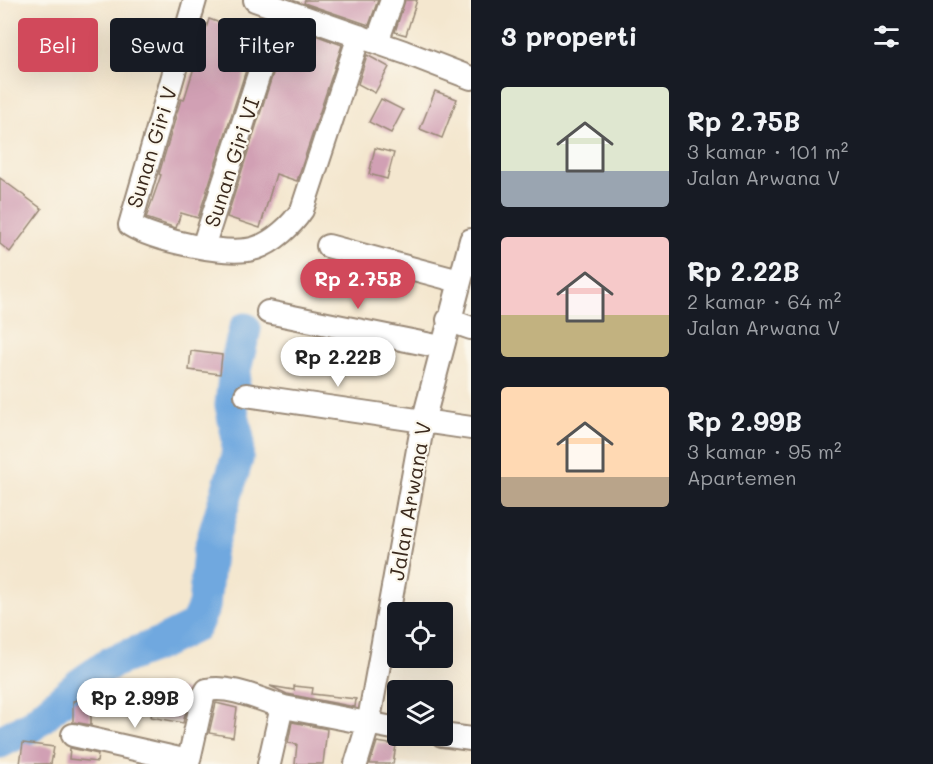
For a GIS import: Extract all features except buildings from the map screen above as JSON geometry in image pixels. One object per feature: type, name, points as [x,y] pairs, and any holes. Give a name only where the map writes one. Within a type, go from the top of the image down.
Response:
[{"type":"street","name":"Sunan Giri V","points":[[195,0],[130,225],[143,232],[203,247]]},
{"type":"street","points":[[255,0],[471,78]]},
{"type":"street","points":[[203,247],[242,250],[256,248],[268,242],[296,218],[302,210],[371,40],[392,0]]},
{"type":"street","name":"Sunan Giri VI","points":[[203,247],[280,9]]},
{"type":"street","name":"Jalan Arwana V","points":[[356,764],[369,724],[423,422],[448,320],[471,240]]},
{"type":"street","points":[[328,246],[459,281]]},
{"type":"street","points":[[268,312],[441,347]]},
{"type":"street","points":[[448,320],[471,328]]},
{"type":"street","points":[[246,395],[471,428]]},
{"type":"street","points":[[73,735],[188,763],[203,697],[207,690],[216,688],[284,707],[387,727]]},
{"type":"street","points":[[269,764],[281,711],[284,707]]},
{"type":"street","points":[[453,737],[471,739]]},
{"type":"waterway","points":[[0,742],[31,726],[80,684],[112,662],[161,643],[195,626],[204,606],[209,552],[237,459],[238,439],[231,405],[235,369],[245,329]]}]
